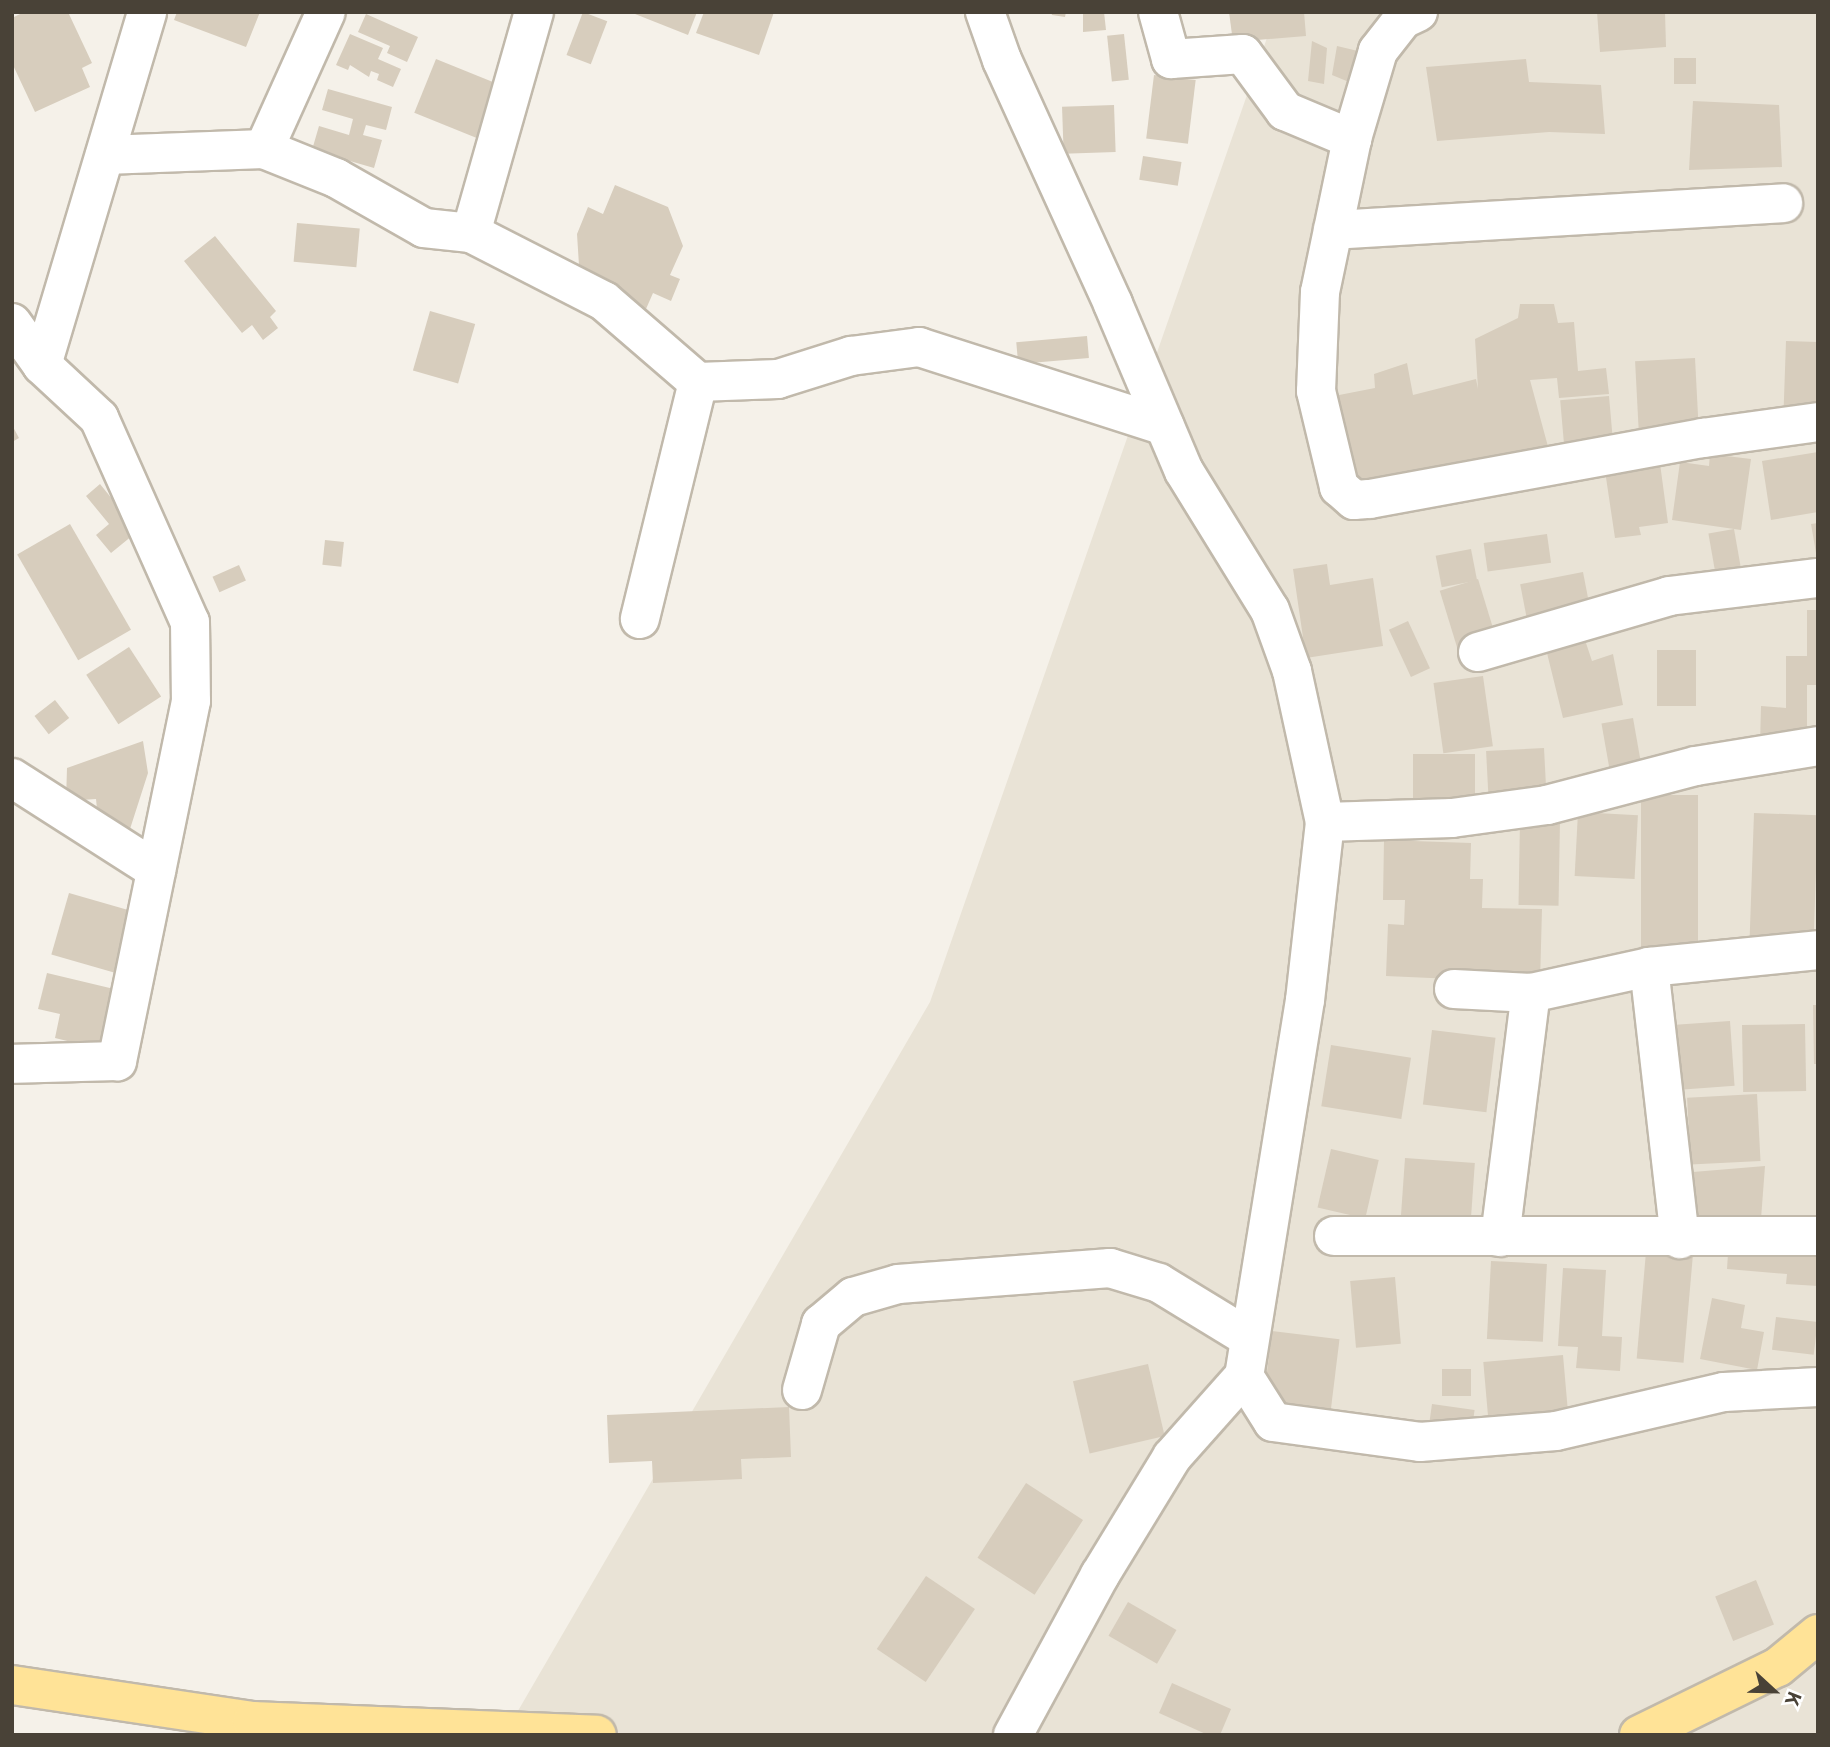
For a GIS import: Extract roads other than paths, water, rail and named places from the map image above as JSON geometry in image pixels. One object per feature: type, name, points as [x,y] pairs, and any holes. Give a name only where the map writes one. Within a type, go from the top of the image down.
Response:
[{"type":"main road","points":[[1639,1735],[1778,1667],[1818,1634]]},
{"type":"main road","points":[[12,1685],[252,1721],[597,1735]]},
{"type":"street","points":[[42,365],[147,12]]},
{"type":"street","points":[[264,149],[326,12]]},
{"type":"street","points":[[471,233],[534,12]]},
{"type":"street","points":[[985,12],[1002,60],[1184,471],[1270,610],[1292,671],[1325,822],[1305,1000],[1244,1376],[1172,1457],[1100,1575],[1013,1735]]},
{"type":"street","points":[[1158,12],[1171,59],[1243,54],[1285,111],[1352,139]]},
{"type":"street","points":[[1418,12],[1403,19],[1378,51],[1352,139],[1320,292],[1315,391],[1339,487],[1354,500],[1818,422]]},
{"type":"street","points":[[105,155],[264,149],[336,178],[424,228],[471,233],[604,301],[698,382],[778,379],[851,356],[919,347],[1164,426]]},
{"type":"street","points":[[1332,230],[1783,202]]},
{"type":"street","points":[[12,323],[42,365],[99,418],[190,622],[191,701],[117,1061],[12,1064]]},
{"type":"street","points":[[640,619],[698,382]]},
{"type":"street","points":[[1478,652],[1669,596],[1818,578]]},
{"type":"street","points":[[1325,822],[1452,818],[1547,805],[1696,766],[1818,746]]},
{"type":"street","points":[[12,778],[156,870]]},
{"type":"street","points":[[1454,989],[1531,993],[1649,967],[1818,950]]},
{"type":"street","points":[[1649,967],[1680,1239]]},
{"type":"street","points":[[1500,1237],[1531,993]]},
{"type":"street","points":[[1334,1236],[1680,1239],[1818,1236]]},
{"type":"street","points":[[802,1390],[821,1324],[853,1297],[898,1284],[1110,1268],[1159,1283],[1250,1338]]},
{"type":"street","points":[[1244,1376],[1273,1422],[1420,1442],[1556,1431],[1724,1392],[1818,1387]]}]
